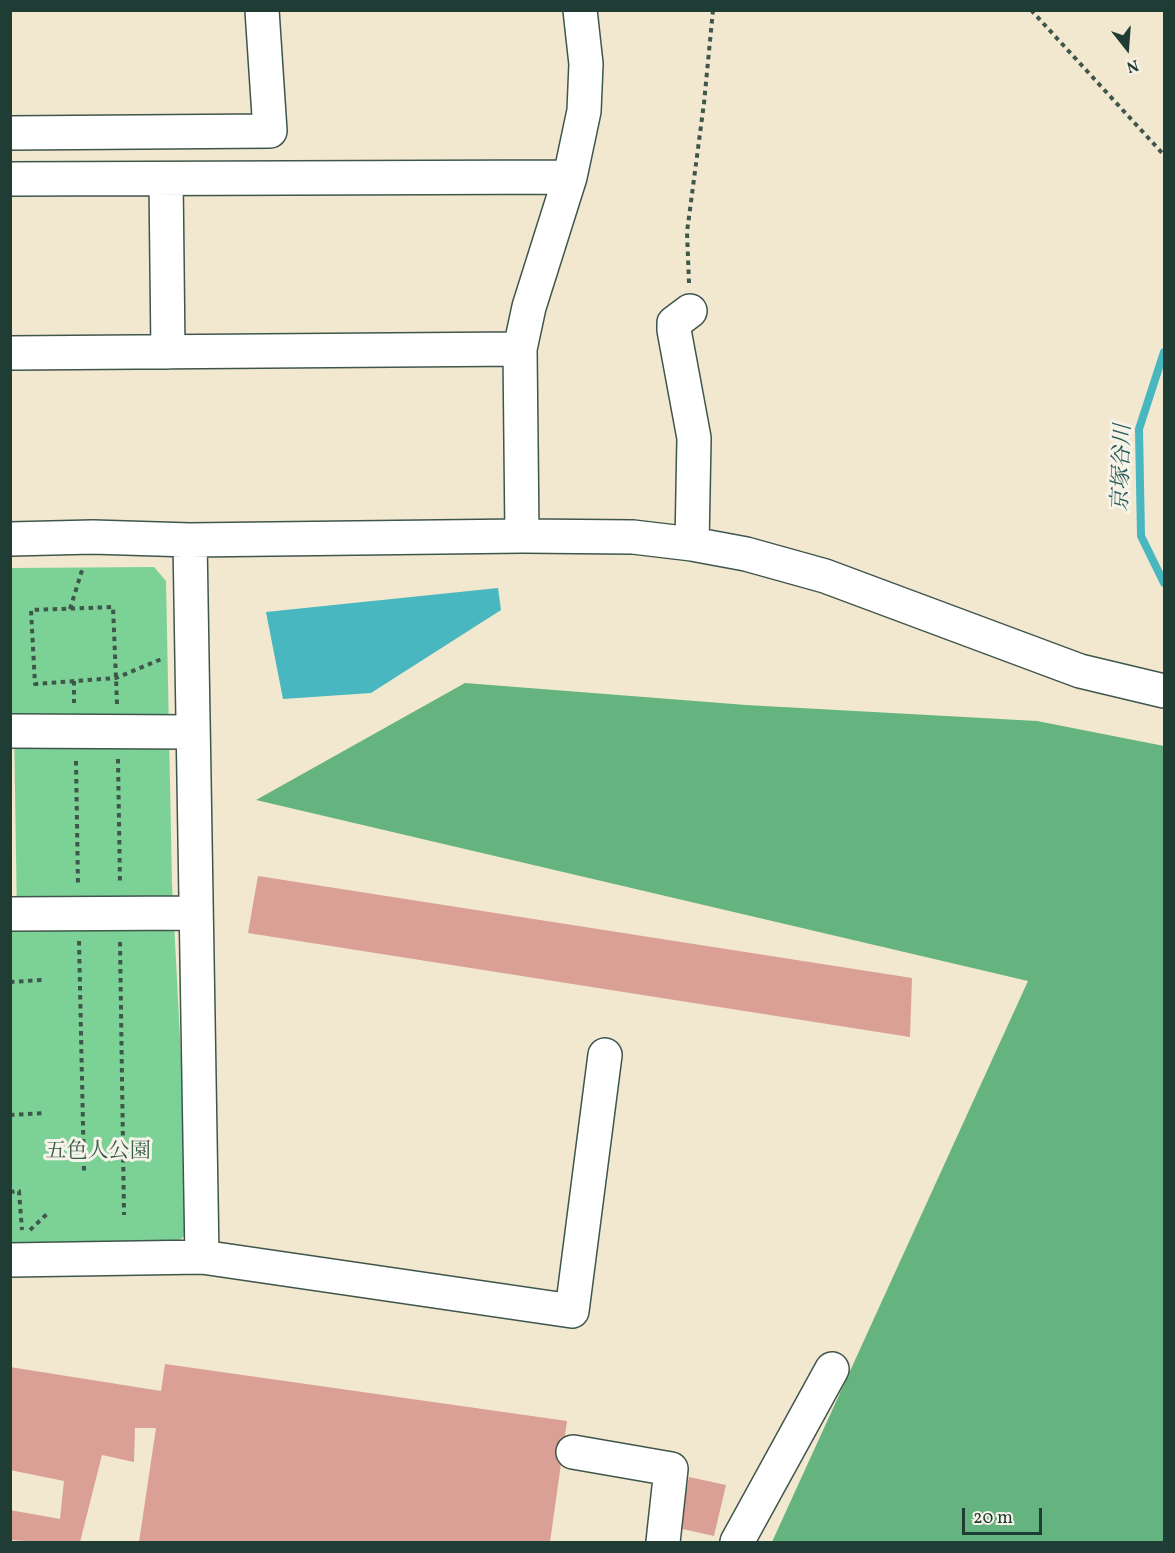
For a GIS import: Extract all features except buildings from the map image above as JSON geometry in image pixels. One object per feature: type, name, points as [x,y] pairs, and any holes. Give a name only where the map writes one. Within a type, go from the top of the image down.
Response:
[{"type":"street","points":[[10,133],[270,131],[262,10]]},
{"type":"street","points":[[522,536],[520,349],[529,308],[570,177],[584,111],[586,64],[580,10]]},
{"type":"street","points":[[10,179],[570,177]]},
{"type":"street","points":[[166,179],[168,352]]},
{"type":"street","points":[[690,311],[674,323],[674,330],[694,438],[692,544]]},
{"type":"street","points":[[10,353],[520,349]]},
{"type":"street","points":[[10,539],[93,537],[190,540],[522,536],[633,537],[692,544],[746,554],[825,576],[1080,670],[1164,691]]},
{"type":"street","points":[[190,540],[202,1257]]},
{"type":"street","points":[[10,731],[192,732]]},
{"type":"street","points":[[10,914],[196,913]]},
{"type":"street","points":[[10,1260],[202,1257],[572,1311],[605,1055]]},
{"type":"street","points":[[737,1542],[832,1369]]},
{"type":"street","points":[[573,1452],[671,1469],[663,1542]]},
{"type":"path","points":[[690,311],[687,232],[704,102],[712,10]]},
{"type":"path","points":[[1031,10],[1164,155]]},
{"type":"path","points":[[70,609],[93,537]]},
{"type":"path","points":[[117,714],[117,678],[113,607],[31,610],[36,684],[117,678],[191,647]]},
{"type":"path","points":[[118,750],[120,893]]},
{"type":"path","points":[[120,940],[124,1215]]},
{"type":"path","points":[[10,982],[42,980]]},
{"type":"path","points":[[10,1116],[45,1113]]},
{"type":"path","points":[[10,1192],[19,1191],[22,1236],[47,1214]]},
{"type":"green space","name":"五色人公園","points":[[154,567],[166,581],[172,884],[190,1230],[178,1242],[11,1242],[10,922],[17,921],[14,723],[10,723],[11,568]]},
{"type":"green space","points":[[465,683],[746,705],[1037,721],[1164,746],[1164,1542],[772,1542],[1028,981],[256,800]]},
{"type":"water","points":[[498,588],[501,610],[371,693],[283,699],[266,612]]},
{"type":"waterway","name":"京塚谷川","points":[[1164,352],[1139,429],[1141,536],[1164,583]]}]
